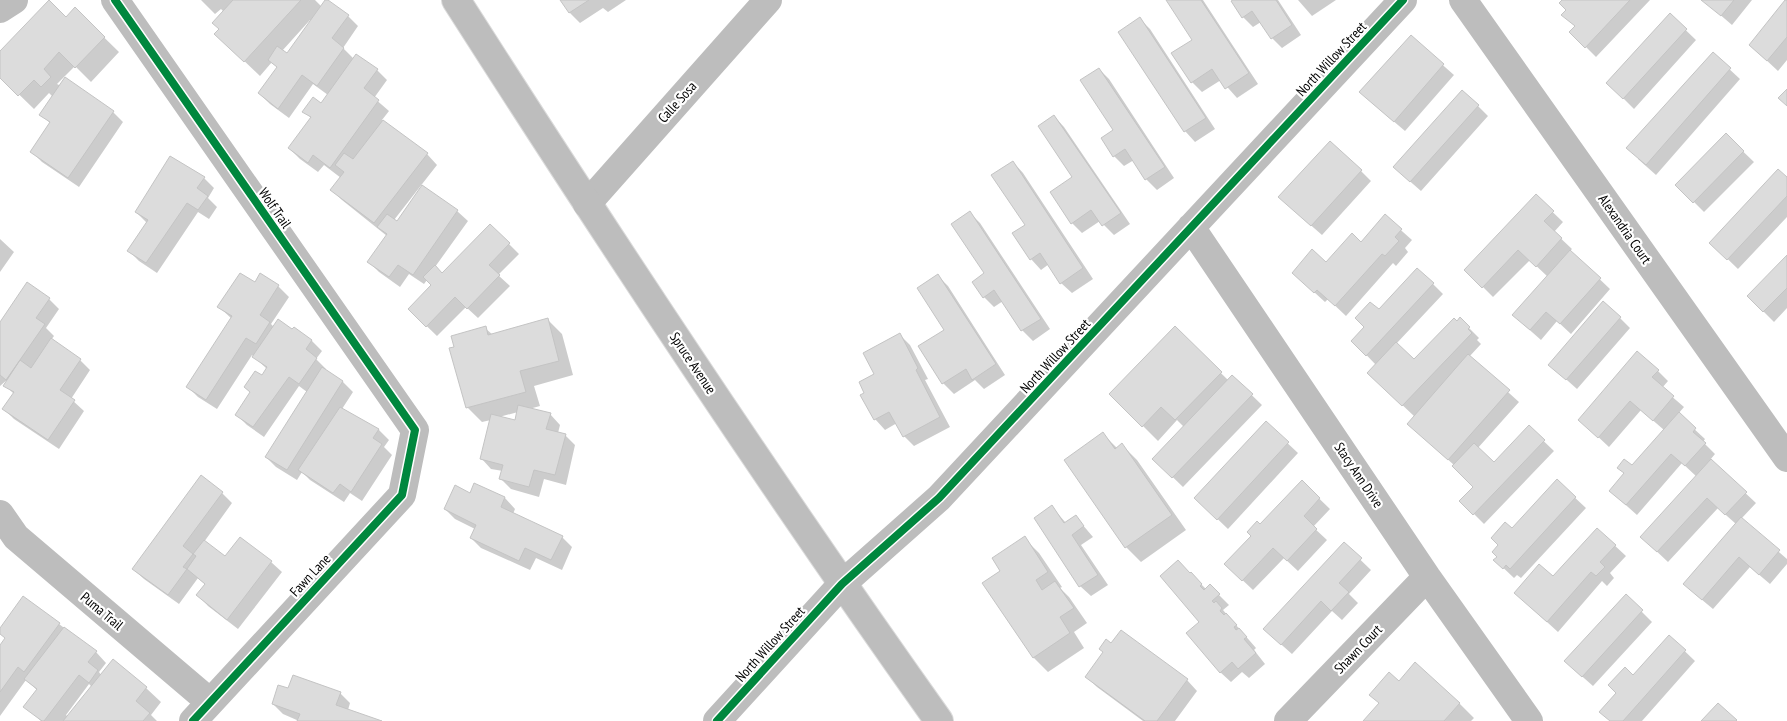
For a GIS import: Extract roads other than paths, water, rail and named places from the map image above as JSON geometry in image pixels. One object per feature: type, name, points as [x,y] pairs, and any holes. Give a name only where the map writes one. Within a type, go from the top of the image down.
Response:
[{"type":"street","points":[[0,9],[14,0]]},
{"type":"street","name":"Wolf Trail","points":[[115,0],[415,430]]},
{"type":"street","name":"Spruce Avenue","points":[[456,0],[587,204],[842,584],[939,721]]},
{"type":"street","name":"Calle Sosa","points":[[587,204],[768,0]]},
{"type":"street","name":"North Willow Street","points":[[717,721],[842,584],[939,498],[1403,0]]},
{"type":"street","name":"Alexandria Court","points":[[1464,0],[1787,458]]},
{"type":"street","name":"Stacy Ann Drive","points":[[1191,227],[1427,577],[1530,721]]},
{"type":"street","name":"Fawn Lane","points":[[202,712],[402,495],[415,430]]},
{"type":"street","name":"Puma Trail","points":[[0,514],[16,537],[202,712]]},
{"type":"street","name":"Shawn Court","points":[[1288,721],[1427,577]]}]
